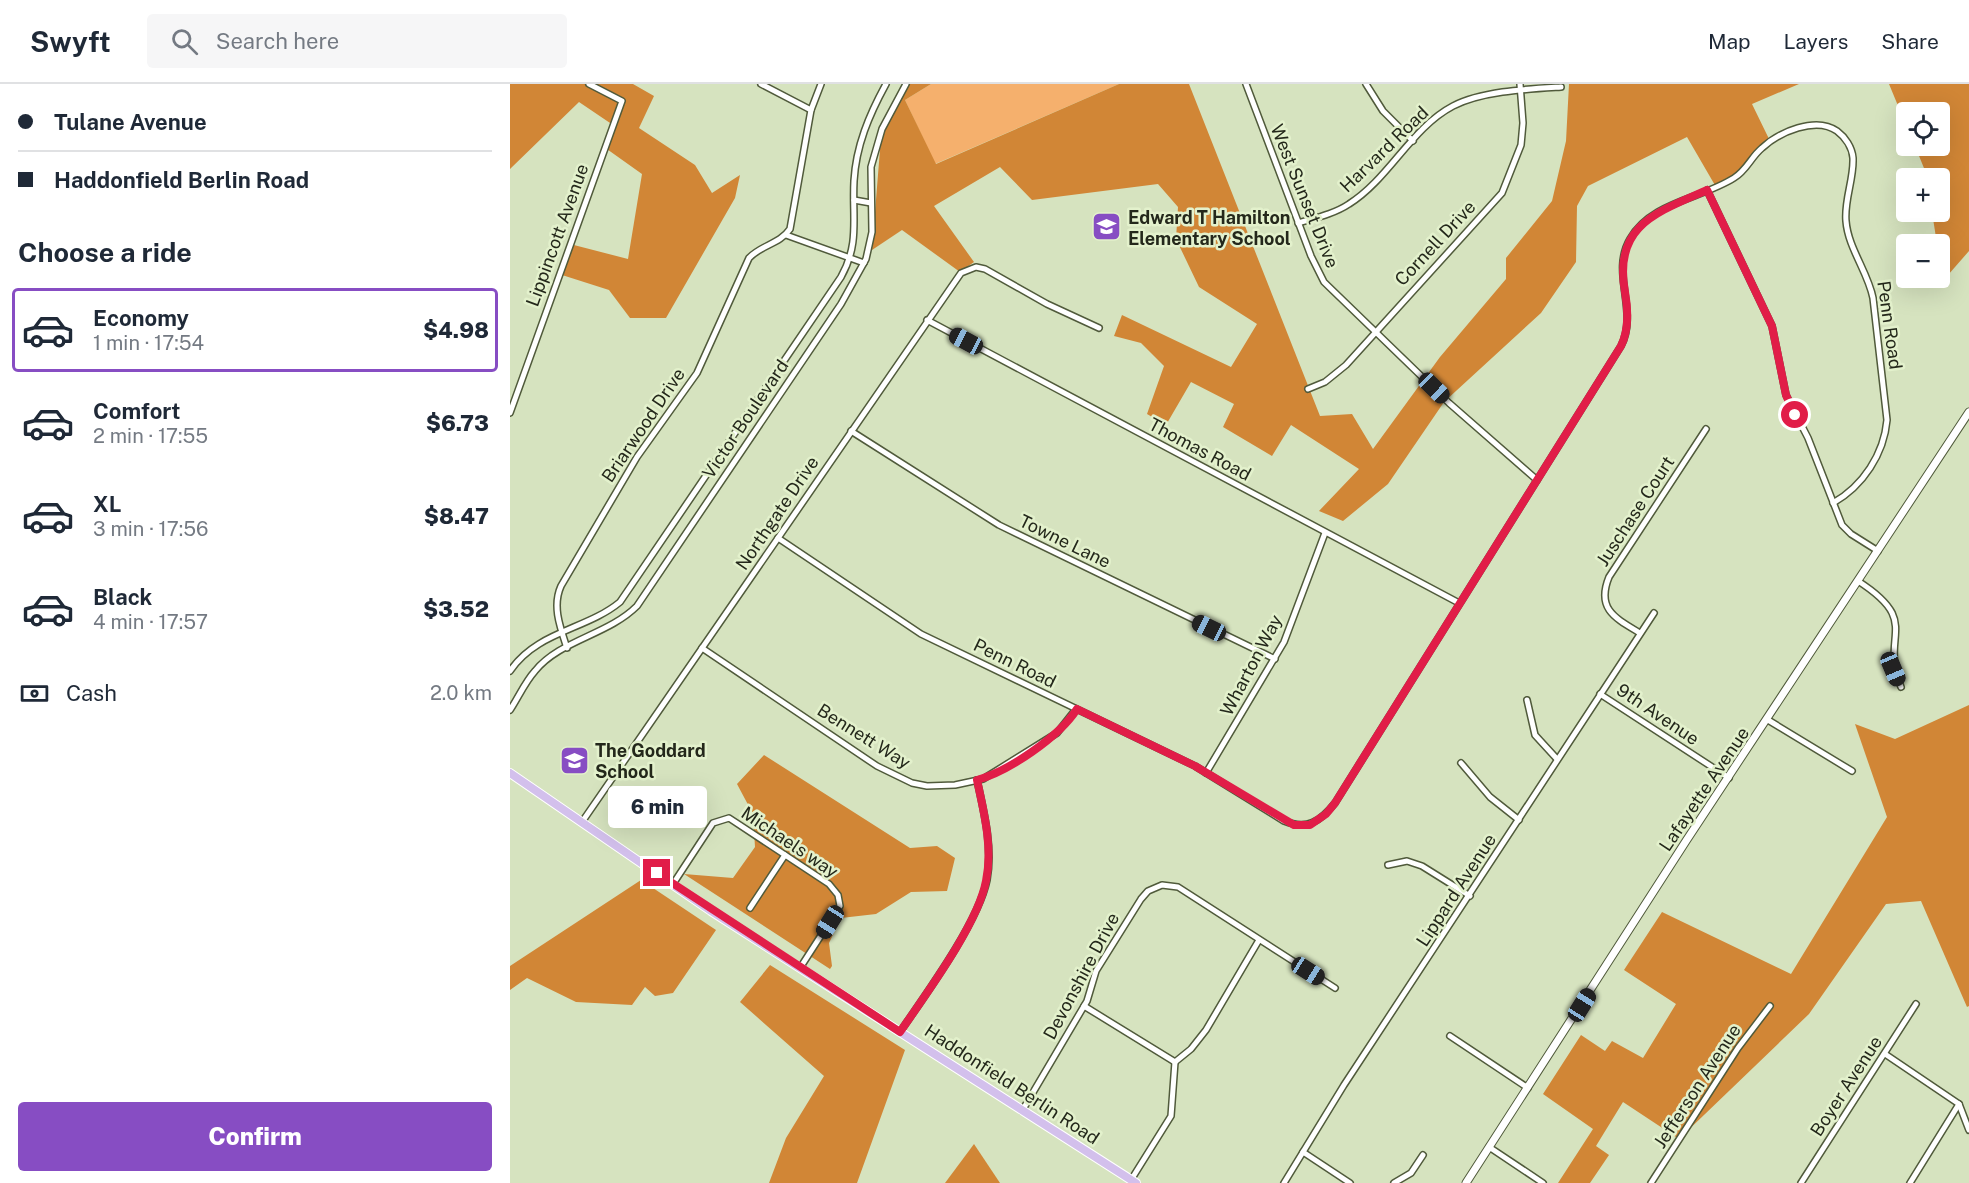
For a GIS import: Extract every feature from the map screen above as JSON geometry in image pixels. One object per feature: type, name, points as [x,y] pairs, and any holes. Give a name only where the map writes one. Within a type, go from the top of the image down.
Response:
[{"type":"main road","name":"Haddonfield Berlin Road","points":[[510,773],[800,968],[1134,1181]]},
{"type":"street","name":"Lippincott Avenue","points":[[510,413],[622,101],[589,84]]},
{"type":"street","points":[[761,84],[811,110]]},
{"type":"street","points":[[821,84],[811,110],[792,219],[786,235],[864,263]]},
{"type":"street","name":"Victor Boulevard","points":[[510,671],[534,646],[561,630],[597,618],[621,602],[841,277],[850,258],[855,236],[854,200],[859,147],[869,117],[886,84]]},
{"type":"street","name":"Victor Boulevard","points":[[510,710],[534,671],[567,648],[610,627],[637,606],[841,304],[864,263],[872,232],[872,167],[878,140],[906,84]]},
{"type":"street","name":"West Sunset Drive","points":[[1246,84],[1298,223],[1324,282],[1449,403],[1537,480]]},
{"type":"street","points":[[1365,84],[1383,111],[1413,141]]},
{"type":"street","name":"Harvard Road","points":[[1298,223],[1329,214],[1350,204],[1436,118],[1454,105],[1520,86],[1561,87]]},
{"type":"street","name":"Cornell Drive","points":[[1308,389],[1335,375],[1502,192],[1521,145],[1520,86]]},
{"type":"street","name":"Penn Road","points":[[778,538],[921,634],[1206,773],[1284,821],[1301,826],[1315,822],[1335,803],[1624,340],[1627,306],[1622,260],[1628,242],[1637,227],[1652,215],[1733,179],[1746,169],[1760,149],[1774,138],[1811,124],[1835,130],[1846,139],[1853,155],[1845,219],[1847,232],[1869,279],[1873,298],[1887,420],[1886,439],[1859,484],[1852,492],[1833,503]]},
{"type":"street","points":[[1707,190],[1772,326],[1786,395],[1808,438],[1842,525],[1851,534],[1878,551]]},
{"type":"street","points":[[854,200],[871,204]]},
{"type":"street","name":"Briarwood Drive","points":[[567,648],[556,602],[561,585],[637,457],[697,373],[749,258],[762,247],[786,235]]},
{"type":"street","name":"Northgate Drive","points":[[582,822],[955,280],[968,268],[985,269],[1099,328]]},
{"type":"street","name":"Thomas Road","points":[[927,320],[1459,603]]},
{"type":"street","name":"Lafayette Avenue","points":[[1466,1183],[1969,412]]},
{"type":"street","name":"Juschase Court","points":[[1640,633],[1619,620],[1606,608],[1604,590],[1609,577],[1706,429]]},
{"type":"street","name":"Towne Lane","points":[[851,431],[999,525],[1275,658]]},
{"type":"street","name":"Wharton Way","points":[[1206,773],[1284,642],[1325,533]]},
{"type":"street","points":[[1858,582],[1884,600],[1895,616],[1893,669],[1901,687]]},
{"type":"street","name":"Lippard Avenue","points":[[1284,1183],[1557,759],[1654,613]]},
{"type":"street","name":"Bennett Way","points":[[702,648],[895,776],[927,786],[977,780],[1012,763],[1057,733],[1077,709]]},
{"type":"street","name":"9th Avenue","points":[[1600,694],[1729,778]]},
{"type":"street","points":[[1527,700],[1535,735],[1557,759]]},
{"type":"street","points":[[1768,720],[1852,771]]},
{"type":"street","points":[[1461,763],[1490,797],[1519,820]]},
{"type":"street","points":[[900,1032],[934,982],[982,897],[987,879],[988,848],[977,780]]},
{"type":"street","name":"Michaels way","points":[[674,884],[713,823],[729,818],[829,884],[838,895],[840,906],[800,968]]},
{"type":"street","points":[[750,908],[785,855]]},
{"type":"street","points":[[1388,865],[1407,861],[1422,866],[1470,896]]},
{"type":"street","name":"Devonshire Drive","points":[[1022,1111],[1084,1006],[1096,971],[1141,899],[1152,888],[1170,884],[1178,887],[1335,988]]},
{"type":"street","points":[[1134,1181],[1171,1116],[1175,1062],[1191,1049],[1206,1030],[1259,940]]},
{"type":"street","name":"Boyer Avenue","points":[[1801,1183],[1916,1004]]},
{"type":"street","points":[[1084,1006],[1175,1062]]},
{"type":"street","name":"Jefferson Avenue","points":[[1651,1183],[1738,1048],[1770,1006]]},
{"type":"street","points":[[1450,1036],[1528,1088]]},
{"type":"street","points":[[1885,1054],[1959,1104],[1969,1130]]},
{"type":"street","points":[[1910,1183],[1959,1104]]},
{"type":"street","points":[[1490,1147],[1543,1183]]},
{"type":"street","points":[[1303,1152],[1350,1183]]},
{"type":"street","points":[[1394,1183],[1411,1173],[1423,1155]]},
{"type":"shaded area","points":[[510,84],[633,84],[654,96],[639,128],[695,165],[712,193],[740,175],[735,198],[666,318],[630,318],[609,290],[562,275],[570,244],[628,259],[642,174],[604,147],[613,125],[579,102],[510,169]]},
{"type":"shaded area","points":[[908,84],[931,84],[905,100],[936,164],[1119,84],[1189,84],[1320,416],[1352,414],[1373,449],[1440,357],[1506,279],[1506,258],[1552,201],[1566,141],[1569,84],[1799,84],[1752,104],[1770,141],[1734,180],[1716,187],[1687,137],[1588,186],[1577,206],[1576,262],[1541,313],[1444,402],[1388,484],[1343,521],[1319,511],[1359,469],[1291,425],[1272,456],[1223,427],[1234,404],[1191,382],[1166,425],[1147,414],[1164,366],[1141,343],[1114,336],[1122,315],[1231,367],[1257,324],[1199,287],[1176,239],[1178,207],[1158,184],[1032,200],[1000,167],[934,206],[974,262],[960,272],[902,230],[872,250],[881,137]]},
{"type":"shaded area","points":[[931,84],[1119,84],[935,164],[905,100]]},
{"type":"shaded area","points":[[1889,84],[1969,84],[1969,251],[1950,273],[1950,234],[1935,234],[1934,222],[1950,222],[1950,168],[1924,168],[1919,156],[1950,156],[1950,102],[1896,102]]},
{"type":"shaded area","points":[[1969,705],[1969,1006],[1967,1007],[1921,901],[1886,904],[1809,1014],[1679,1139],[1623,1102],[1596,1146],[1609,1155],[1590,1183],[1558,1183],[1593,1129],[1543,1094],[1581,1035],[1605,1051],[1612,1041],[1643,1058],[1676,1004],[1624,970],[1662,912],[1791,974],[1887,817],[1855,724],[1895,739]]},
{"type":"shaded area","points":[[764,755],[910,848],[937,846],[955,858],[947,891],[911,892],[876,914],[841,918],[829,943],[832,966],[830,969],[684,874],[733,878],[755,847],[753,814],[737,784]]},
{"type":"shaded area","points":[[641,880],[716,930],[673,993],[655,996],[645,987],[632,1005],[576,1002],[527,978],[510,990],[510,966]]},
{"type":"shaded area","points":[[770,965],[905,1050],[857,1183],[769,1183],[786,1138],[824,1076],[740,1002]]},
{"type":"shaded area","points":[[974,1144],[1000,1183],[945,1183]]},
{"type":"place","name":"Edward T Hamilton Elementary School","points":[[1107,227]]},
{"type":"place","name":"The Goddard School","points":[[574,760]]},
{"type":"route","points":[[657,873],[700,904],[900,1032],[934,982],[982,897],[987,879],[988,848],[977,780],[1012,763],[1057,733],[1077,709],[1195,766],[1284,821],[1301,826],[1315,822],[1335,803],[1439,633],[1621,346],[1624,340],[1627,306],[1622,260],[1628,242],[1637,227],[1652,215],[1707,190],[1764,305],[1772,326],[1786,395],[1795,415]]}]
